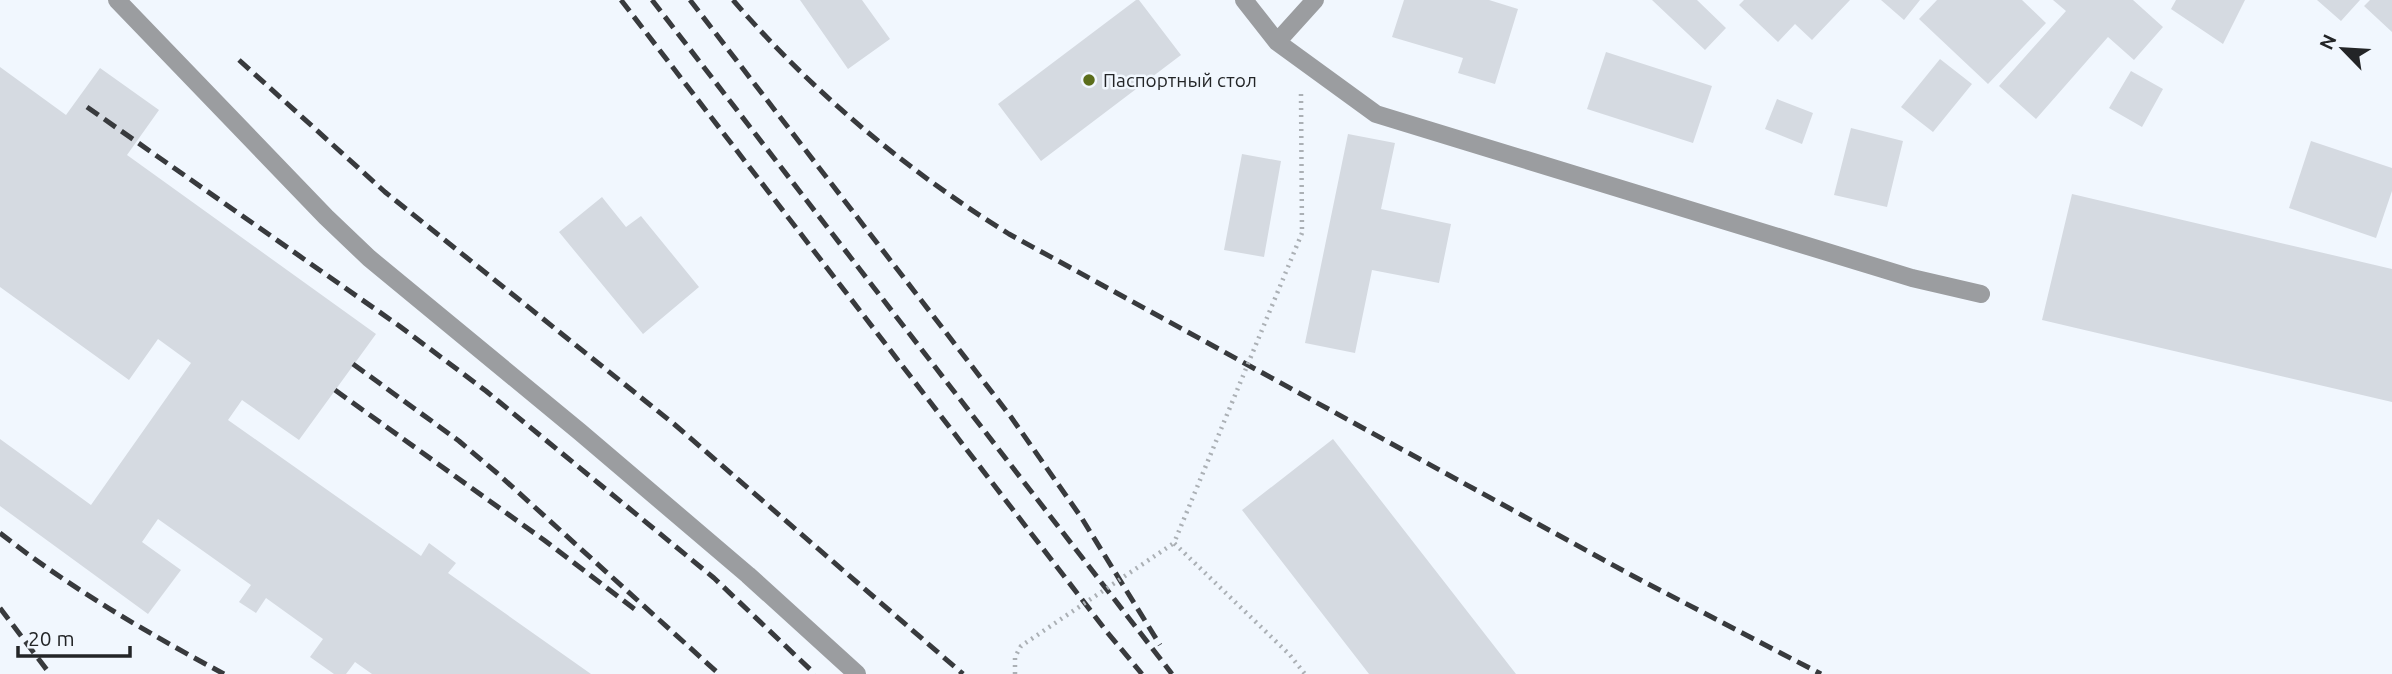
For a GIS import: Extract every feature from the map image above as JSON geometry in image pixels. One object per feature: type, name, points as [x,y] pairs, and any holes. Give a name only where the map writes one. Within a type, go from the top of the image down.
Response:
[{"type":"street","points":[[117,0],[326,217],[369,258],[748,575],[857,674]]},
{"type":"street","points":[[1244,0],[1277,42],[1376,114],[1872,266],[1981,294]]},
{"type":"street","points":[[1277,42],[1315,0]]},
{"type":"path","points":[[1015,674],[1015,657],[1021,646],[1174,543],[1302,233],[1300,59]]},
{"type":"path","points":[[1174,543],[1289,654],[1305,674]]},
{"type":"building","points":[[800,0],[862,0],[890,39],[848,69]]},
{"type":"building","name":"Паспортный стол","points":[[1139,0],[1181,55],[1041,161],[998,104]]},
{"type":"building","points":[[1404,0],[1489,0],[1518,9],[1495,84],[1458,73],[1463,58],[1392,37]]},
{"type":"building","points":[[1652,0],[1697,0],[1726,28],[1705,50]]},
{"type":"building","points":[[1744,0],[1850,0],[1812,40],[1795,24],[1778,42],[1739,5]]},
{"type":"building","points":[[1881,0],[1920,0],[1904,20]]},
{"type":"building","points":[[1937,0],[2022,0],[2046,23],[1988,84],[1919,19]]},
{"type":"building","points":[[2053,0],[2133,0],[2163,27],[2134,60],[2108,37],[2036,119],[1999,86],[2066,11]]},
{"type":"building","points":[[2176,0],[2245,0],[2223,44],[2171,9]]},
{"type":"building","points":[[2317,0],[2360,0],[2341,21]]},
{"type":"building","points":[[2370,0],[2392,0],[2392,32],[2364,6]]},
{"type":"building","points":[[1606,52],[1712,86],[1693,143],[1587,109]]},
{"type":"building","points":[[1940,59],[1972,84],[1933,132],[1901,107]]},
{"type":"building","points":[[0,67],[66,115],[100,68],[159,110],[127,155],[376,334],[299,440],[242,400],[228,420],[421,556],[429,543],[456,563],[448,573],[591,674],[372,674],[355,662],[346,674],[334,674],[310,657],[323,639],[266,598],[256,613],[239,602],[251,585],[158,519],[142,542],[181,570],[148,614],[0,506],[0,439],[91,505],[191,363],[158,339],[129,380],[0,287]]},
{"type":"building","points":[[2131,71],[2163,89],[2142,127],[2109,108]]},
{"type":"building","points":[[1777,99],[1813,113],[1802,144],[1765,129]]},
{"type":"building","points":[[1851,128],[1903,141],[1887,207],[1834,195]]},
{"type":"building","points":[[1348,134],[1395,143],[1381,209],[1451,224],[1439,283],[1372,270],[1355,353],[1305,343]]},
{"type":"building","points":[[2311,141],[2392,168],[2392,191],[2376,238],[2289,208]]},
{"type":"building","points":[[1242,154],[1281,161],[1264,257],[1224,250]]},
{"type":"building","points":[[2072,194],[2392,269],[2392,402],[2042,320]]},
{"type":"building","points":[[602,197],[626,227],[641,216],[699,287],[643,334],[559,232]]},
{"type":"building","points":[[1333,439],[1516,674],[1369,674],[1242,510]]},
{"type":"railway","points":[[621,0],[1142,674]]},
{"type":"railway","points":[[652,0],[1172,674]]},
{"type":"railway","points":[[690,0],[1011,417],[1081,517],[1160,645]]},
{"type":"railway","points":[[733,0],[795,66],[862,128],[934,183],[1009,234],[1633,576],[1821,674]]},
{"type":"railway","points":[[239,60],[385,192],[674,424],[963,674]]},
{"type":"railway","points":[[87,107],[398,325],[486,391],[714,578],[815,674]]},
{"type":"railway","points":[[353,364],[459,441],[497,473],[719,674]]},
{"type":"railway","points":[[335,390],[544,540],[637,611]]},
{"type":"railway","points":[[0,533],[109,608],[224,674]]},
{"type":"railway","points":[[0,608],[50,674]]},
{"type":"place","name":"Паспортный стол","points":[[1089,80]]}]
